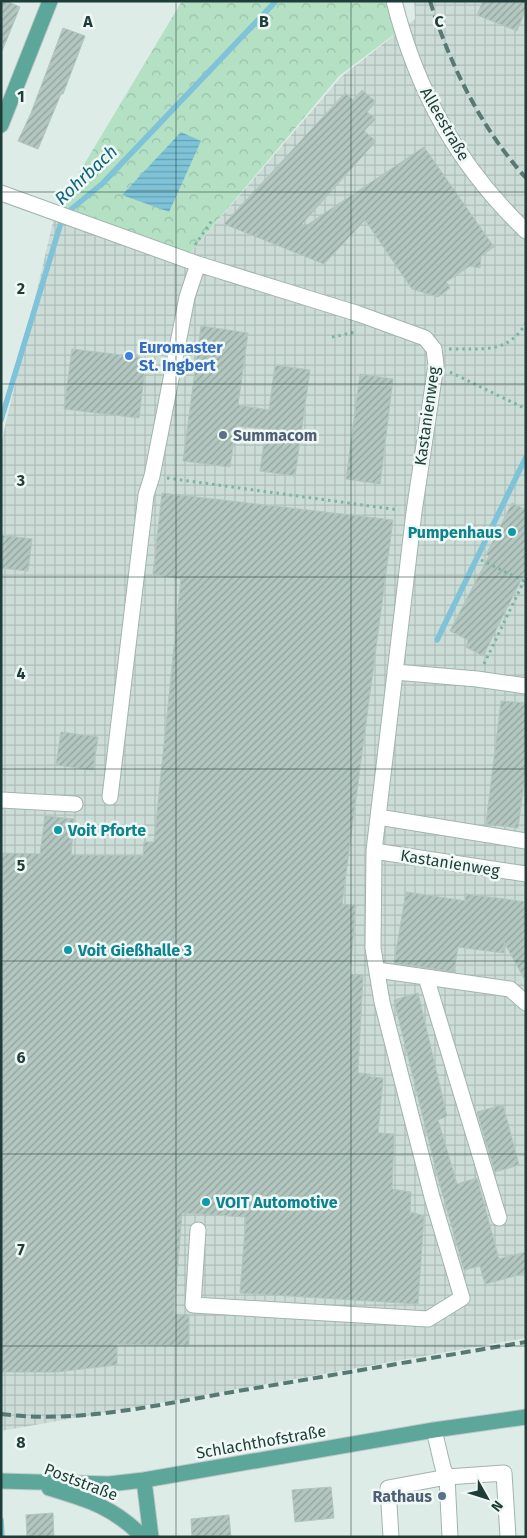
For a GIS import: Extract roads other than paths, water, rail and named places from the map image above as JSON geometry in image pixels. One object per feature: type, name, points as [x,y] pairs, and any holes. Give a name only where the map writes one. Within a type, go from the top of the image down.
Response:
[{"type":"main road","points":[[1,125],[50,1]]},
{"type":"main road","name":"Schlachthofstraße","points":[[1,1480],[108,1484],[144,1480],[434,1430],[526,1417]]},
{"type":"main road","name":"Poststraße","points":[[144,1480],[151,1537]]},
{"type":"main road","name":"Poststraße","points":[[29,1481],[78,1496],[111,1510],[143,1537]]},
{"type":"street","name":"Alleestraße","points":[[394,1],[413,65],[444,128],[464,160],[488,190],[526,231]]},
{"type":"street","name":"Kastanienweg","points":[[1,193],[186,260],[367,317],[425,338],[435,357],[414,512],[374,851],[373,948],[382,1002],[432,1197],[462,1298],[428,1319],[193,1305],[198,1230]]},
{"type":"street","points":[[110,797],[146,495],[152,476],[187,297],[186,260]]},
{"type":"street","points":[[396,672],[477,679],[526,686]]},
{"type":"street","points":[[1,800],[75,804]]},
{"type":"street","points":[[378,817],[526,841]]},
{"type":"street","name":"Kastanienweg","points":[[374,851],[526,874]]},
{"type":"street","points":[[377,970],[510,989],[526,1003]]},
{"type":"street","points":[[426,977],[498,1218]]},
{"type":"street","points":[[434,1430],[447,1477],[450,1537]]},
{"type":"street","points":[[392,1537],[388,1488],[447,1477],[504,1473],[508,1537]]},
{"type":"water","points":[[181,132],[201,141],[169,212],[122,195]]},
{"type":"waterway","name":"Rohrbach","points":[[1,420],[63,216],[103,183],[276,1]]},
{"type":"waterway","points":[[437,640],[526,457]]},
{"type":"waterway","name":"Rohrbach","points":[[1,1520],[2,1537]]},
{"type":"railway","points":[[430,1],[447,49],[469,95],[495,138],[526,178]]},
{"type":"railway","points":[[1,1414],[31,1416],[90,1415],[150,1407],[526,1342]]},
{"type":"place","name":"Euromaster St. Ingbert","points":[[129,356]]},
{"type":"place","name":"Summacom","points":[[223,435]]},
{"type":"place","name":"Pumpenhaus","points":[[512,532]]},
{"type":"place","name":"Voit Pforte","points":[[58,830]]},
{"type":"place","name":"Voit Gießhalle 3","points":[[68,950]]},
{"type":"place","name":"VOIT Automotive","points":[[206,1202]]},
{"type":"place","name":"Rathaus","points":[[442,1496]]}]
